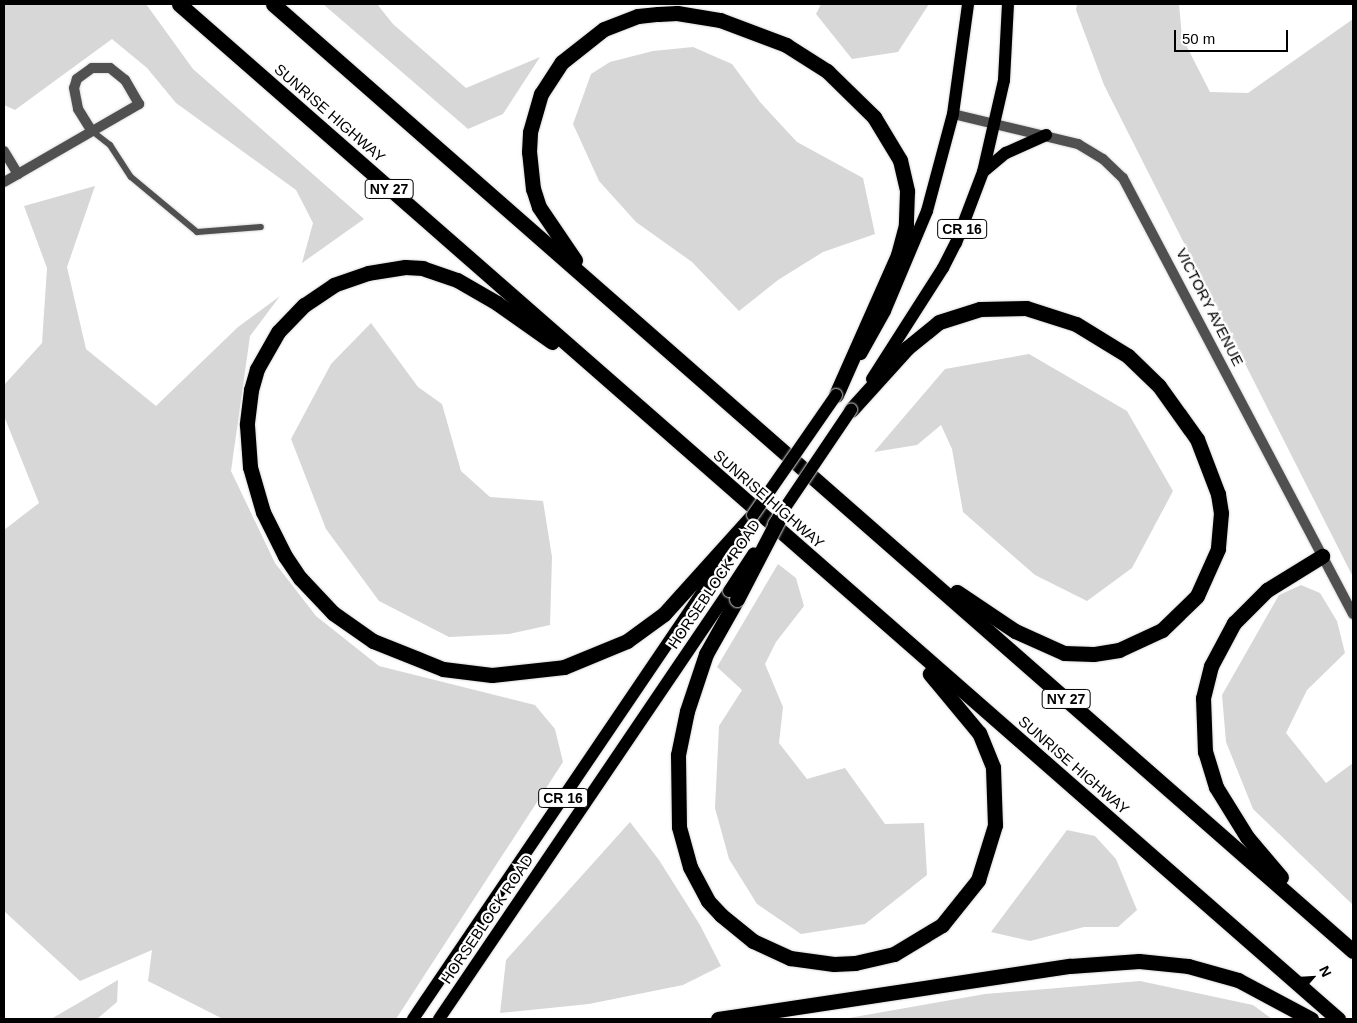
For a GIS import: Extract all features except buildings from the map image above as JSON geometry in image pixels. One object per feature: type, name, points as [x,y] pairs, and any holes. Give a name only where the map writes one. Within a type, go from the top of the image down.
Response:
[{"type":"highway","name":"SUNRISE HIGHWAY","points":[[178,4],[1338,1019]]},
{"type":"highway","name":"NY 27","points":[[273,4],[1353,951]]},
{"type":"highway","points":[[590,282],[547,222],[533,189],[530,132],[541,94],[562,62],[589,37],[638,16],[678,13],[698,16],[765,35],[808,58],[859,100],[884,130],[904,175],[907,209],[900,248],[836,395]]},
{"type":"highway","points":[[600,374],[477,290],[440,273],[414,268],[387,269],[334,286],[304,305],[278,332],[257,369],[250,390],[247,425],[250,467],[273,536],[300,578],[352,628],[419,662],[469,674],[540,672],[607,651],[627,641],[664,614],[707,574],[754,515]]},
{"type":"highway","points":[[851,410],[907,348],[939,322],[980,309],[1011,306],[1042,311],[1076,324],[1111,344],[1159,386],[1200,446],[1213,477],[1221,513],[1218,549],[1212,566],[1191,602],[1162,630],[1134,645],[1106,653],[1064,653],[1032,641],[896,550]]},
{"type":"highway","points":[[780,516],[733,595],[706,654],[682,732],[677,804],[683,847],[698,885],[721,915],[753,941],[790,958],[834,964],[876,959],[928,936],[968,896],[986,862],[995,825],[993,767],[979,733],[955,702],[871,611]]},
{"type":"highway","points":[[1318,920],[1247,838],[1225,804],[1205,752],[1201,716],[1211,666],[1234,623],[1267,590],[1322,556]]},
{"type":"highway","points":[[718,1019],[1070,966],[1140,961],[1188,966],[1238,980],[1311,1019]]},
{"type":"main road","name":"HORSEBLOCK ROAD","points":[[754,515],[836,395],[885,311],[908,260],[930,203],[953,114],[968,4]]},
{"type":"main road","name":"HORSEBLOCK ROAD","points":[[780,516],[943,268],[956,243],[983,172],[996,124],[1004,80],[1008,4]]},
{"type":"main road","points":[[983,172],[1006,153],[1046,135]]},
{"type":"main road","name":"HORSEBLOCK ROAD","points":[[413,1019],[707,574]]},
{"type":"main road","name":"HORSEBLOCK ROAD","points":[[439,1019],[733,595]]},
{"type":"street","points":[[4,182],[139,104],[118,74],[110,68],[92,68],[77,79],[74,98],[92,131]]},
{"type":"street","name":"VICTORY AVENUE","points":[[953,114],[1046,135],[1092,151],[1123,178],[1353,614]]},
{"type":"street","points":[[4,151],[18,174]]},
{"type":"lane","points":[[92,131],[110,145],[131,177],[197,232],[261,228]]},
{"type":"shaded area","points":[[4,4],[146,4],[193,69],[364,219],[302,263],[313,223],[296,190],[176,103],[147,68],[112,39],[15,110],[4,105]]},
{"type":"shaded area","points":[[323,4],[377,4],[393,24],[466,88],[540,57],[503,114],[468,129]]},
{"type":"shaded area","points":[[821,4],[929,4],[898,52],[852,59],[816,14]]},
{"type":"shaded area","points":[[1077,4],[1179,4],[1182,37],[1210,92],[1248,93],[1353,19],[1353,577],[1104,85],[1076,10]]},
{"type":"shaded area","points":[[693,47],[732,64],[760,102],[797,142],[863,178],[875,234],[823,252],[778,280],[739,311],[692,262],[636,222],[599,181],[573,124],[591,74],[610,62],[653,51]]},
{"type":"shaded area","points":[[95,186],[67,267],[86,349],[156,406],[238,327],[280,296],[250,336],[231,471],[275,563],[316,616],[379,666],[535,705],[555,729],[563,762],[396,1019],[223,1019],[148,981],[152,950],[80,981],[4,911],[4,530],[39,503],[4,416],[4,385],[42,343],[47,268],[24,206]]},
{"type":"shaded area","points":[[371,323],[418,387],[442,404],[461,471],[490,497],[543,501],[552,557],[550,625],[509,634],[449,637],[379,601],[326,529],[291,439],[331,364]]},
{"type":"shaded area","points":[[1029,354],[1127,411],[1173,491],[1132,568],[1087,601],[1035,575],[963,512],[952,449],[941,425],[917,445],[874,452],[945,369]]},
{"type":"shaded area","points":[[778,564],[796,578],[804,606],[776,642],[765,664],[783,707],[779,743],[807,779],[845,768],[885,824],[924,823],[927,875],[865,924],[801,934],[757,904],[729,859],[715,808],[719,726],[742,690],[717,667]]},
{"type":"shaded area","points":[[1301,585],[1320,593],[1337,621],[1345,653],[1307,690],[1286,733],[1326,783],[1353,763],[1353,905],[1253,809],[1226,742],[1222,695],[1279,595]]},
{"type":"shaded area","points":[[630,822],[659,860],[700,925],[721,966],[683,985],[589,1004],[500,1013],[506,960]]},
{"type":"shaded area","points":[[1067,830],[1095,836],[1116,859],[1137,910],[1118,927],[1084,927],[1030,941],[991,932]]},
{"type":"shaded area","points":[[118,980],[117,1002],[97,1019],[51,1019]]},
{"type":"shaded area","points":[[1140,981],[1253,1005],[1272,1019],[843,1019],[985,994]]}]
